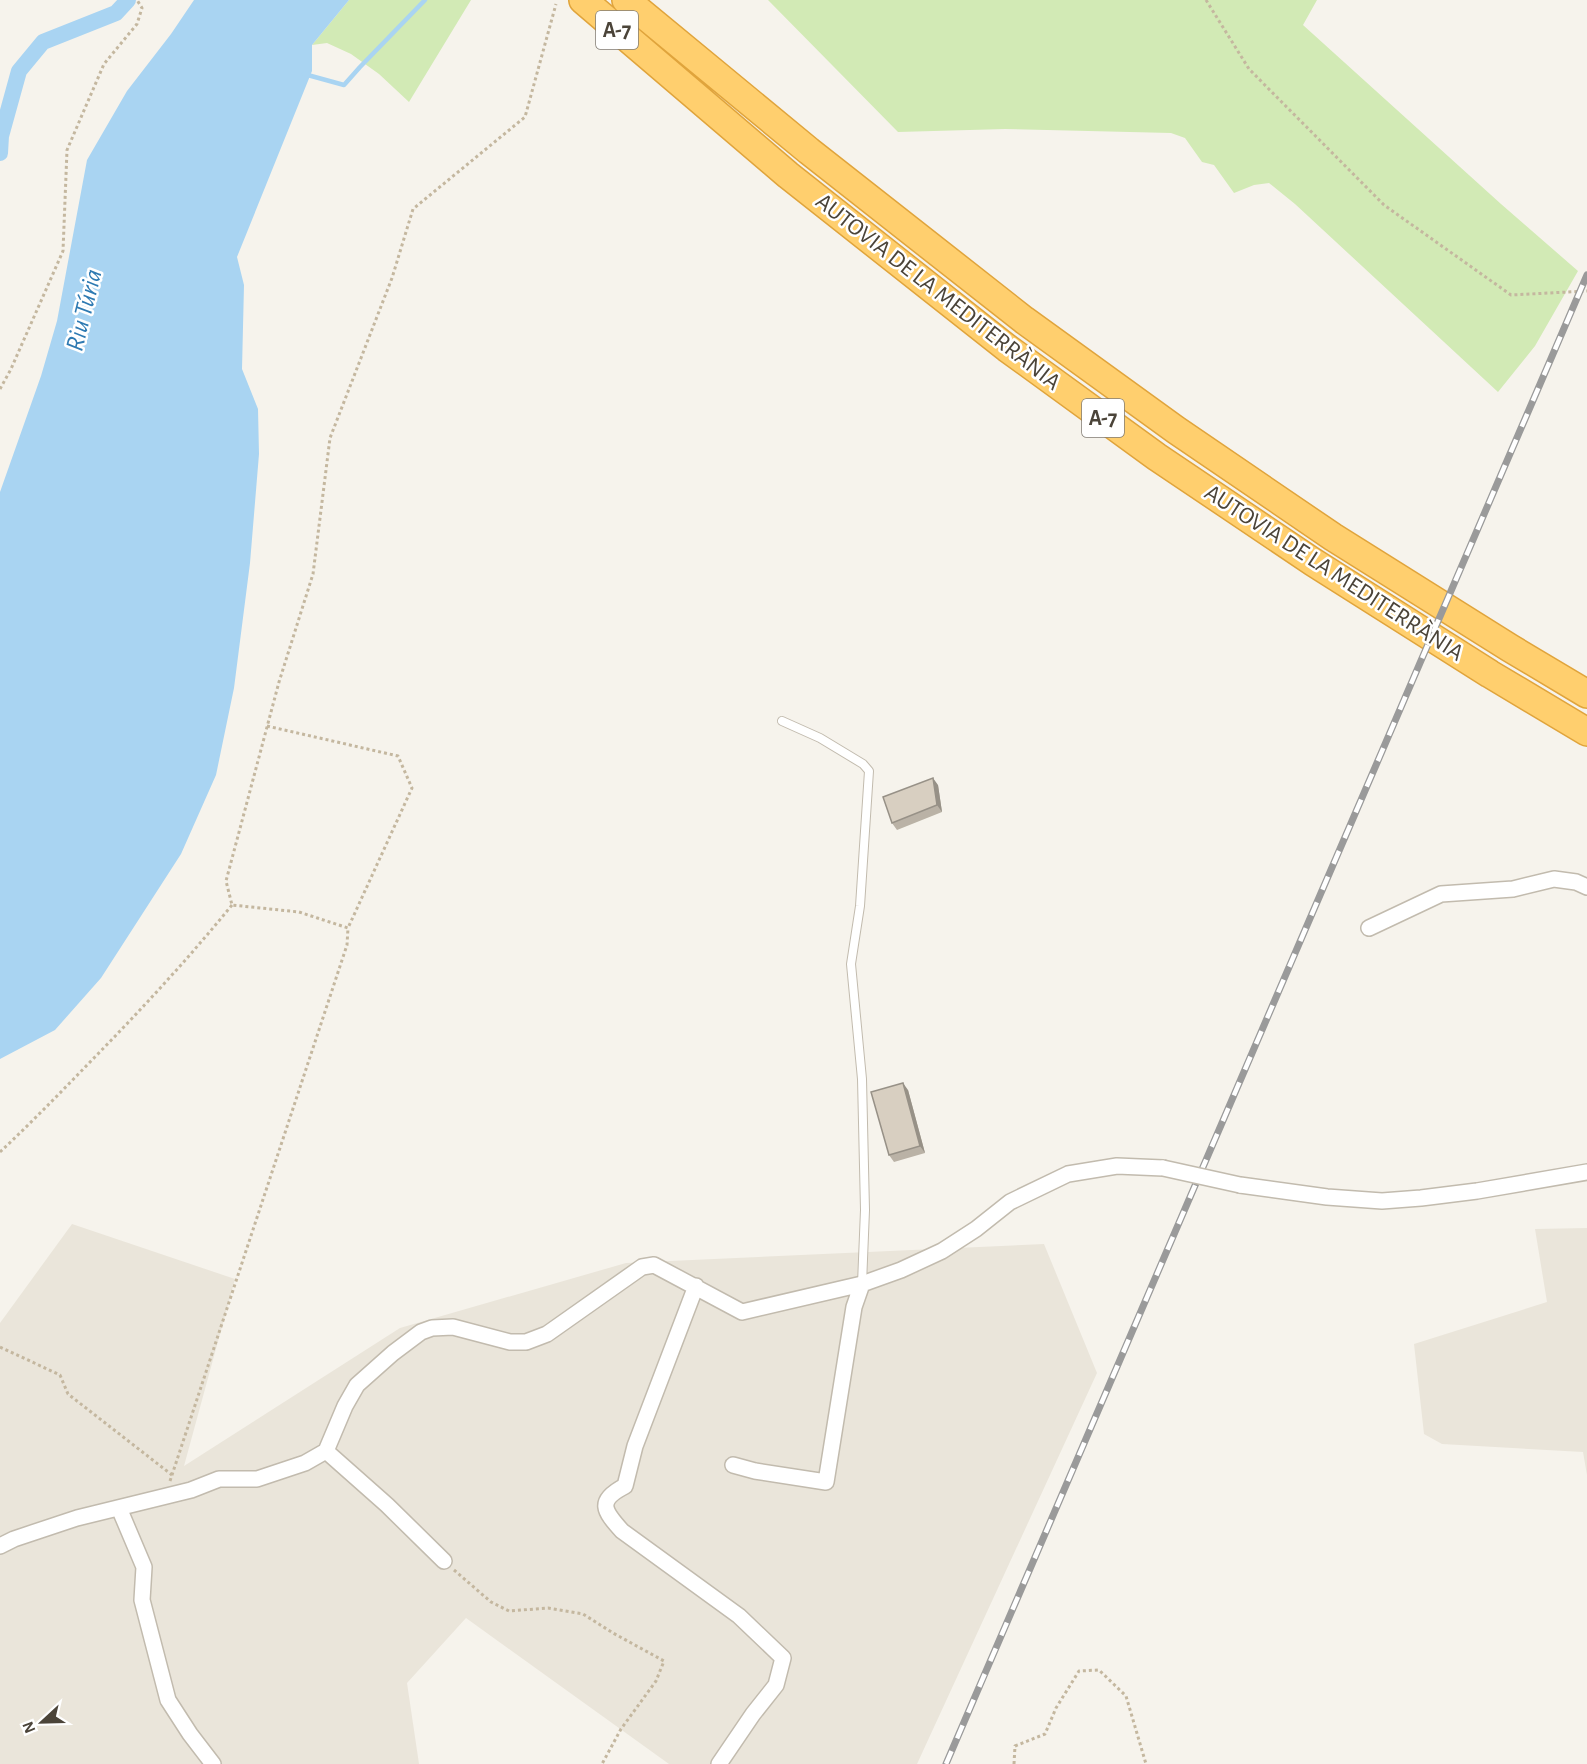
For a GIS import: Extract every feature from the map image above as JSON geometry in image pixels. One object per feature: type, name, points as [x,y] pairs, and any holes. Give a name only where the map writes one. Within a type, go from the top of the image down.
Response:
[{"type":"highway","name":"AUTOVIA DE LA MEDITERRÀNIA","points":[[583,0],[788,176],[1006,348],[1147,451],[1313,562],[1490,674],[1587,732]]},
{"type":"highway","name":"AUTOVIA DE LA MEDITERRÀNIA","points":[[626,0],[808,151],[1024,320],[1176,430],[1343,543],[1587,694]]},
{"type":"street","points":[[1369,928],[1441,894],[1513,889],[1554,879],[1576,882],[1587,887]]},
{"type":"street","points":[[0,1546],[56,1525],[191,1490],[219,1479],[257,1479],[305,1463],[326,1451],[345,1406],[357,1385],[421,1332],[432,1328],[453,1327],[510,1342],[526,1342],[547,1334],[642,1267],[654,1265],[742,1311],[862,1284],[901,1270],[942,1251],[1010,1202],[1068,1174],[1117,1166],[1163,1168],[1240,1185],[1327,1197],[1382,1201],[1466,1192],[1587,1172]]},
{"type":"street","points":[[733,1465],[755,1472],[826,1482],[854,1308],[862,1284]]},
{"type":"street","points":[[696,1286],[635,1446],[625,1486],[612,1492],[607,1499],[606,1508],[609,1517],[622,1531],[739,1616],[783,1658],[776,1685],[719,1764]]},
{"type":"street","points":[[326,1451],[387,1505],[444,1561]]},
{"type":"street","points":[[119,1508],[144,1567],[142,1600],[168,1700],[213,1764]]},
{"type":"lane","points":[[782,721],[820,738],[869,771],[860,906],[851,964],[862,1078],[865,1210],[862,1284]]},
{"type":"path","points":[[0,389],[63,251],[67,150],[104,64],[137,24],[142,8],[138,0]]},
{"type":"path","points":[[1206,0],[1249,69],[1384,206],[1511,295],[1587,291]]},
{"type":"path","points":[[232,905],[226,881],[267,726],[313,574],[330,438],[392,278],[413,209],[525,117],[556,4]]},
{"type":"path","points":[[165,1497],[347,945],[348,928],[412,788],[398,756],[267,726]]},
{"type":"path","points":[[232,905],[299,912],[348,928]]},
{"type":"path","points":[[0,1152],[127,1024],[191,955],[232,905]]},
{"type":"path","points":[[0,1347],[60,1374],[68,1394],[172,1475]]},
{"type":"path","points":[[444,1561],[491,1602],[510,1611],[548,1608],[583,1614],[664,1661],[656,1681],[621,1729],[602,1764]]},
{"type":"path","points":[[1014,1764],[1015,1746],[1045,1734],[1056,1708],[1079,1671],[1099,1670],[1126,1696],[1146,1764]]},
{"type":"shaded area","points":[[72,1224],[235,1279],[184,1466],[400,1328],[626,1263],[1044,1244],[1097,1373],[917,1764],[669,1764],[466,1618],[407,1683],[419,1764],[0,1764],[0,1323]]},
{"type":"shaded area","points":[[1587,1228],[1587,1475],[1583,1452],[1442,1444],[1424,1434],[1414,1344],[1547,1302],[1535,1229]]},
{"type":"green space","points":[[349,0],[471,0],[409,102],[379,74],[351,54],[327,43],[312,45]]},
{"type":"green space","points":[[768,0],[1317,0],[1303,25],[1578,271],[1535,346],[1498,392],[1295,204],[1269,183],[1254,185],[1234,193],[1214,165],[1202,162],[1185,138],[1171,133],[1005,129],[898,132]]},
{"type":"water","name":"Riu Túria","points":[[194,0],[349,0],[312,45],[312,71],[237,257],[244,285],[242,369],[258,409],[259,454],[250,563],[234,688],[216,775],[181,854],[101,978],[55,1030],[0,1059],[0,492],[41,376],[57,321],[87,160],[127,91]]},
{"type":"building","points":[[933,778],[937,805],[892,823],[883,797]]},
{"type":"building","points":[[903,1083],[920,1146],[889,1155],[871,1092]]},
{"type":"waterway","points":[[0,153],[1,136],[19,71],[43,42],[116,13],[128,0]]},
{"type":"waterway","points":[[304,74],[344,85],[425,0]]},
{"type":"railway","points":[[946,1764],[1587,275]]}]
